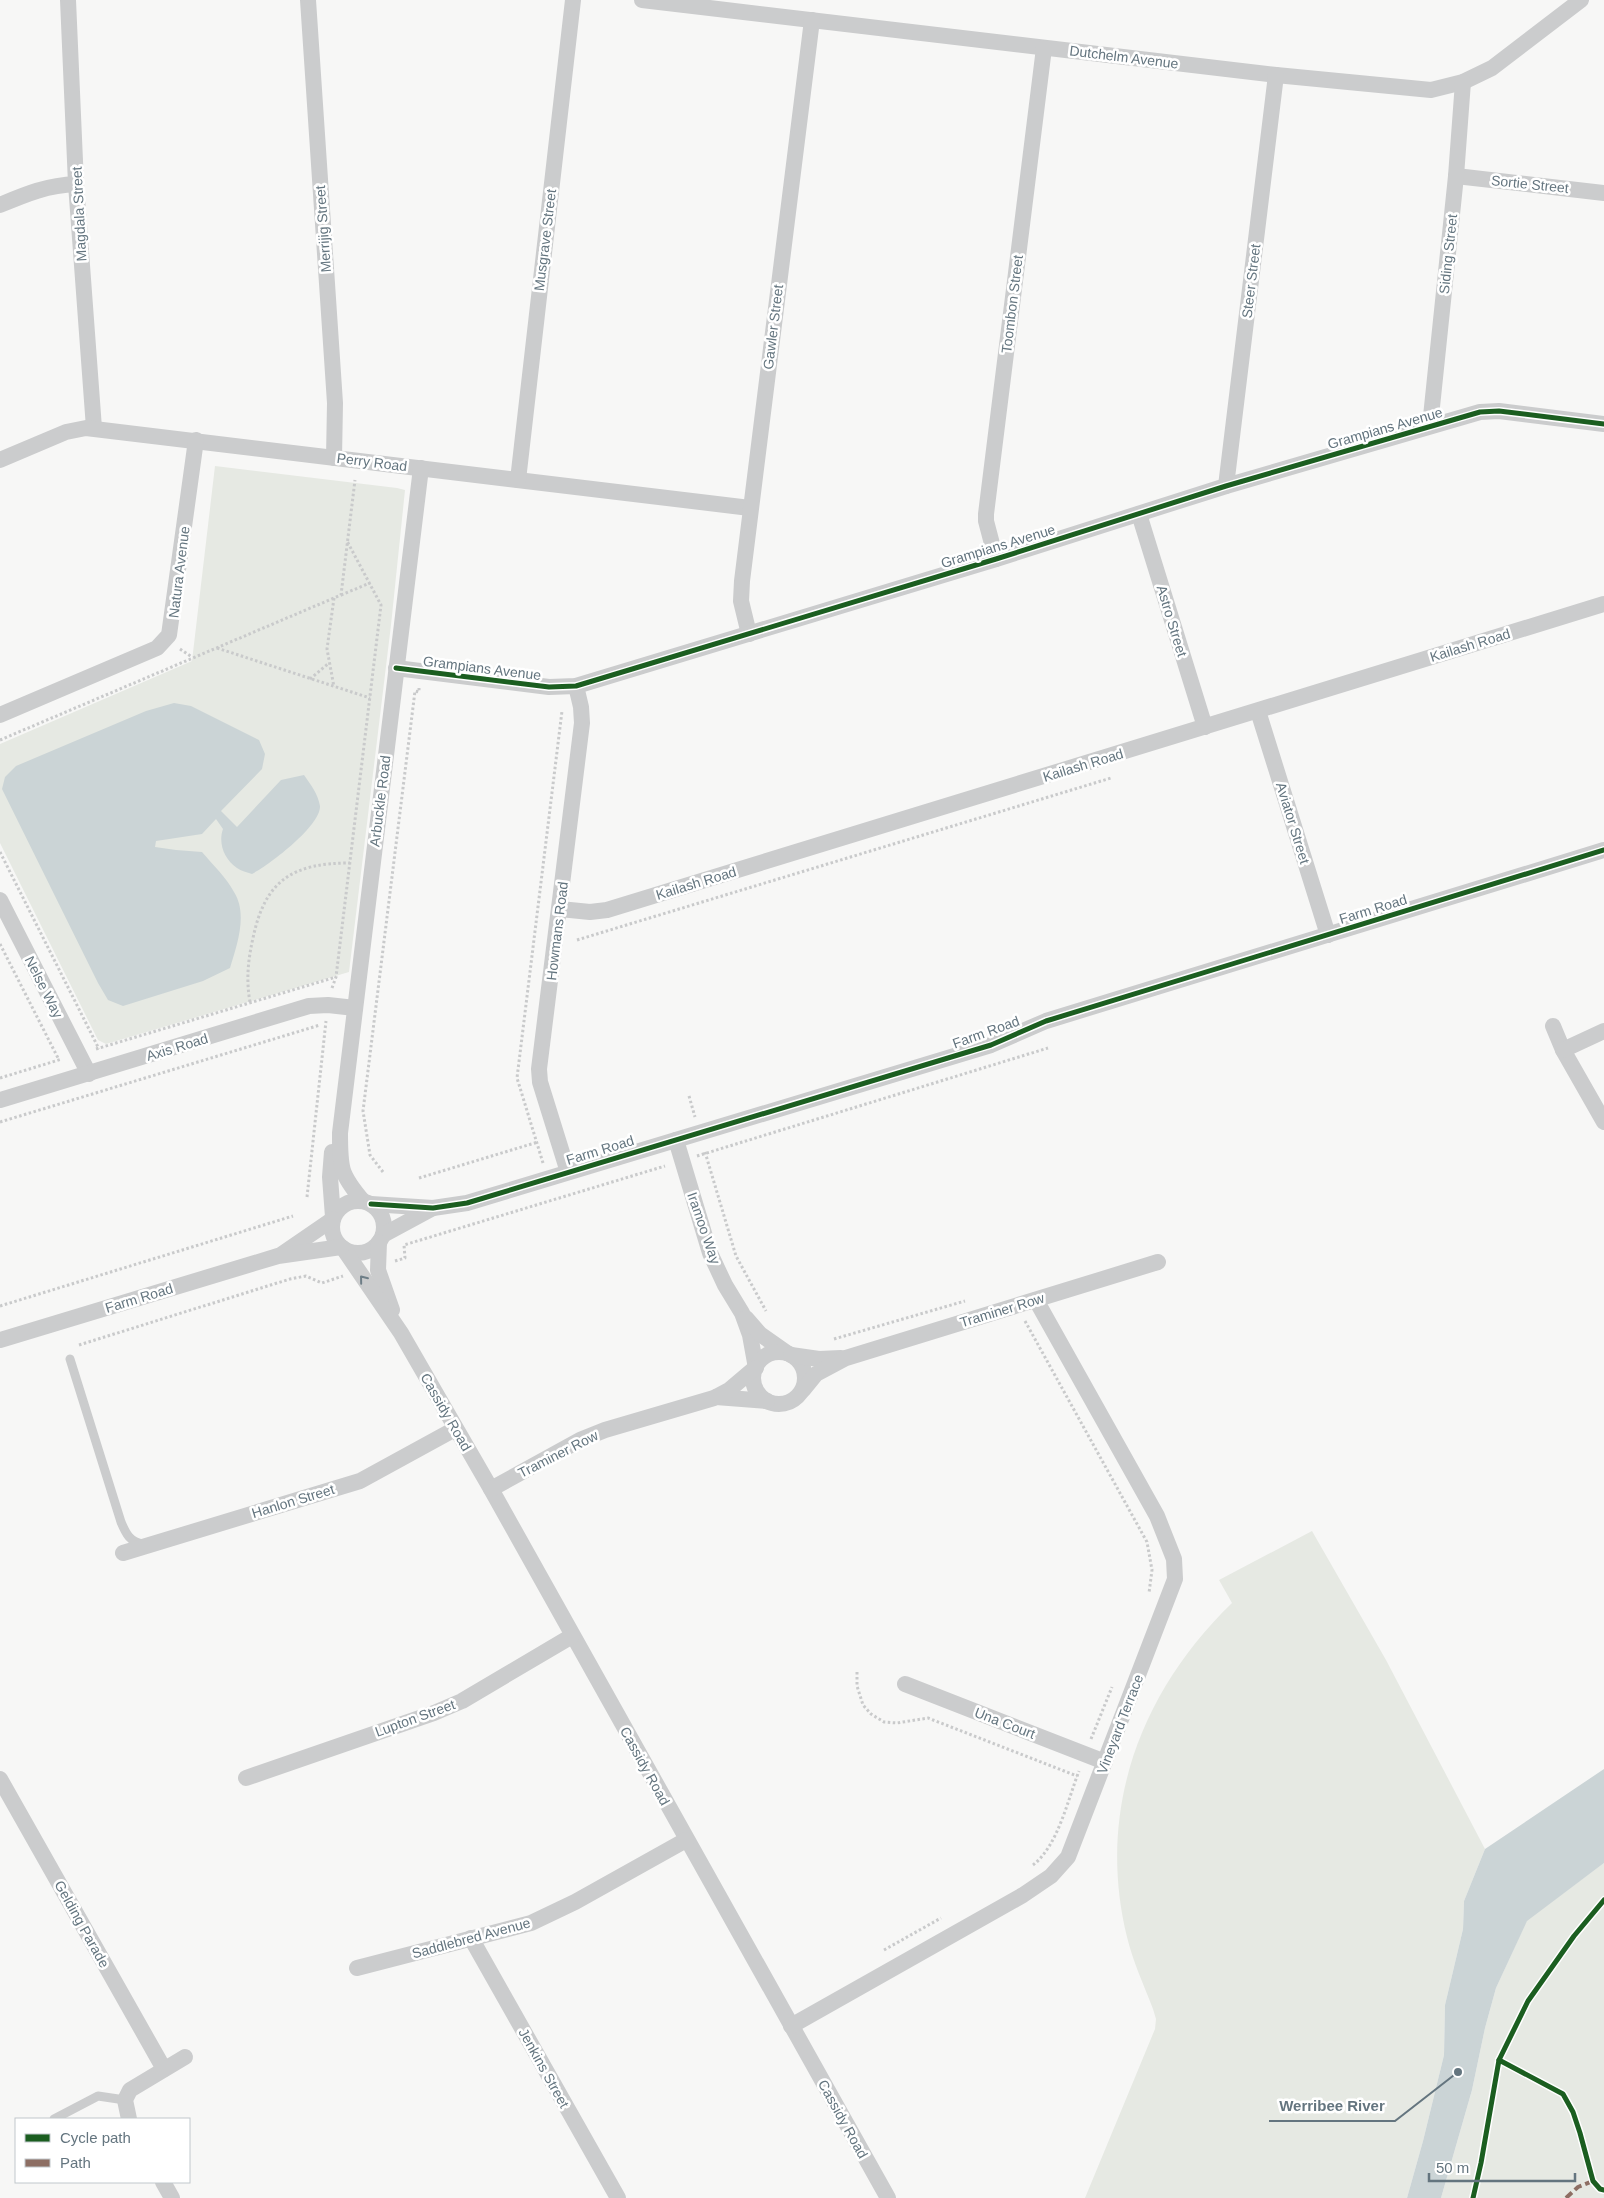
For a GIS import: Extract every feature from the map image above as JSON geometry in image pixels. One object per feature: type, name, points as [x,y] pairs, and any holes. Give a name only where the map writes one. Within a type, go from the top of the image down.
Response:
[{"type":"street","name":"Magdala Street","points":[[68,0],[76,184],[94,428]]},
{"type":"street","name":"Merrijig Street","points":[[308,0],[335,403],[334,458]]},
{"type":"street","name":"Musgrave Street","points":[[518,480],[573,0]]},
{"type":"street","name":"Dutchelm Avenue","points":[[642,0],[1276,76],[1431,90],[1463,82],[1492,68],[1581,0]]},
{"type":"street","name":"Gawler Street","points":[[749,634],[743,613],[741,592],[812,20]]},
{"type":"street","name":"Toombon Street","points":[[996,559],[986,521],[986,514],[1044,48]]},
{"type":"street","name":"Steer Street","points":[[1226,486],[1276,76]]},
{"type":"street","name":"Siding Street","points":[[1430,426],[1456,176],[1463,82]]},
{"type":"street","name":"Sortie Street","points":[[1456,176],[1604,193]]},
{"type":"street","points":[[0,205],[32,190],[58,184],[76,184]]},
{"type":"street","name":"Grampians Avenue","points":[[396,668],[549,687],[576,686],[996,559],[1226,486],[1480,412],[1499,412],[1604,424]]},
{"type":"street","name":"Perry Road","points":[[0,460],[76,429],[94,428],[750,508]]},
{"type":"street","name":"Natura Avenue","points":[[0,715],[157,648],[169,635],[196,440]]},
{"type":"street","name":"Arbuckle Road","points":[[367,1203],[346,1181],[340,1166],[340,1133],[421,468]]},
{"type":"street","name":"Astro Street","points":[[1139,514],[1205,728]]},
{"type":"street","name":"Kailash Road","points":[[560,909],[590,912],[607,910],[1604,604]]},
{"type":"street","name":"Howmans Road","points":[[568,1172],[540,1082],[539,1069],[582,723],[581,707],[576,686]]},
{"type":"street","name":"Aviator Street","points":[[1258,711],[1328,935]]},
{"type":"street","name":"Farm Road","points":[[367,1203],[434,1208],[467,1203],[990,1045],[1046,1021],[1604,850]]},
{"type":"street","name":"Nelse Way","points":[[0,900],[89,1074]]},
{"type":"street","name":"Axis Road","points":[[0,1100],[309,1006],[328,1005],[355,1008]]},
{"type":"street","points":[[1553,1026],[1563,1050],[1604,1122]]},
{"type":"street","points":[[1563,1050],[1604,1032]]},
{"type":"street","name":"Arbuckle Road","points":[[333,1218],[330,1177],[331,1156],[340,1133]]},
{"type":"street","name":"Iramoo Way","points":[[676,1140],[710,1253],[725,1285],[742,1313],[760,1334],[789,1354]]},
{"type":"street","points":[[354,1201],[367,1203],[382,1218],[381,1239],[373,1248],[358,1253],[342,1248],[333,1234],[333,1218],[345,1204],[354,1201]]},
{"type":"street","name":"Farm Road","points":[[381,1239],[434,1208]]},
{"type":"street","name":"Farm Road","points":[[278,1256],[333,1218]]},
{"type":"street","name":"Cassidy Road","points":[[381,1239],[378,1266],[401,1333]]},
{"type":"street","name":"Farm Road","points":[[0,1340],[278,1256],[342,1248]]},
{"type":"street","name":"Cassidy Road","points":[[342,1248],[401,1333],[491,1489],[888,2198]]},
{"type":"street","name":"Traminer Row","points":[[803,1390],[816,1374],[846,1358],[1158,1262]]},
{"type":"street","name":"Vineyard Terrace","points":[[791,2026],[1023,1895],[1050,1876],[1068,1856],[1175,1580],[1174,1559],[1157,1516],[1036,1300]]},
{"type":"street","name":"Iramoo Way","points":[[742,1313],[750,1335],[756,1368]]},
{"type":"street","points":[[772,1353],[789,1354],[798,1361],[804,1370],[803,1390],[789,1403],[777,1404],[767,1401],[759,1395],[754,1386],[756,1368],[760,1360],[772,1353]]},
{"type":"street","name":"Traminer Row","points":[[789,1354],[819,1359],[846,1358]]},
{"type":"street","name":"Traminer Row","points":[[491,1489],[580,1440],[605,1430],[714,1398],[729,1390],[756,1368]]},
{"type":"street","name":"Traminer Row","points":[[714,1398],[767,1401]]},
{"type":"street","name":"Hanlon Street","points":[[122,1553],[360,1481],[455,1429]]},
{"type":"street","name":"Lupton Street","points":[[246,1778],[448,1707],[572,1636]]},
{"type":"street","name":"Una Court","points":[[905,1684],[1105,1762]]},
{"type":"street","name":"Gelding Parade","points":[[0,1779],[164,2069]]},
{"type":"street","name":"Saddlebred Avenue","points":[[357,1968],[531,1923],[575,1902],[686,1840]]},
{"type":"street","name":"Jenkins Street","points":[[471,1938],[618,2198]]},
{"type":"street","points":[[129,2118],[125,2100],[130,2090],[185,2057]]},
{"type":"street","points":[[164,2183],[172,2198]]},
{"type":"lane","points":[[70,1359],[121,1522],[127,1536],[136,1543],[148,1545]]},
{"type":"lane","points":[[56,2118],[98,2096],[125,2100]]},
{"type":"path","points":[[341,595],[355,480]]},
{"type":"path","points":[[307,1197],[328,1005],[336,977],[381,605],[347,541]]},
{"type":"path","points":[[0,740],[370,583]]},
{"type":"path","points":[[334,598],[327,649],[328,663],[334,687]]},
{"type":"path","points":[[216,648],[370,698]]},
{"type":"path","points":[[310,680],[328,663]]},
{"type":"path","points":[[383,1172],[370,1155],[363,1111],[414,691],[419,692],[421,672]]},
{"type":"path","points":[[577,940],[1111,778]]},
{"type":"path","points":[[0,852],[99,1048],[106,1069]]},
{"type":"path","points":[[250,1002],[248,989],[249,957],[259,913],[273,889],[292,874],[304,868],[331,863],[350,863]]},
{"type":"path","points":[[0,944],[59,1060]]},
{"type":"path","points":[[0,1078],[336,977]]},
{"type":"path","points":[[0,1122],[326,1023]]},
{"type":"path","points":[[378,1266],[404,1258],[404,1245],[1048,1048]]},
{"type":"path","points":[[689,1096],[736,1256],[768,1315]]},
{"type":"path","points":[[419,1178],[557,1137]]},
{"type":"path","points":[[0,1306],[293,1216]]},
{"type":"path","points":[[79,1345],[290,1279],[306,1276],[322,1283],[357,1272]]},
{"type":"path","points":[[831,1340],[968,1300]]},
{"type":"path","points":[[1016,1306],[1146,1542],[1152,1570],[1148,1598]]},
{"type":"path","points":[[857,1672],[857,1686],[864,1705],[871,1714],[884,1722],[897,1723],[928,1718],[1077,1776]]},
{"type":"path","points":[[1030,1867],[1045,1852],[1053,1840],[1115,1681]]},
{"type":"path","points":[[884,1950],[945,1916]]},
{"type":"shaded area","points":[[215,466],[405,490],[391,625],[349,972],[106,1044],[98,1040],[0,843],[0,744],[192,661]]},
{"type":"shaded area","points":[[174,703],[191,706],[259,740],[265,754],[262,769],[221,811],[237,827],[281,780],[304,775],[312,786],[320,806],[312,824],[303,834],[270,863],[252,874],[237,868],[229,860],[223,850],[221,840],[223,829],[216,819],[202,834],[156,841],[155,847],[202,852],[223,876],[238,901],[241,920],[238,940],[230,968],[203,981],[123,1006],[108,1000],[98,983],[2,789],[5,777],[16,766],[146,711]]},
{"type":"shaded area","points":[[1312,1531],[1386,1660],[1485,1849],[1464,1901],[1463,1929],[1445,2005],[1444,2055],[1407,2198],[1085,2198],[1155,2029],[1156,2019],[1153,2009],[1129,1946],[1119,1890],[1117,1844],[1122,1799],[1133,1756],[1150,1715],[1172,1675],[1200,1638],[1232,1603],[1219,1580]]},
{"type":"shaded area","points":[[1604,1769],[1604,1863],[1527,1921],[1496,1988],[1485,2028],[1472,2090],[1441,2198],[1407,2198],[1444,2055],[1445,2005],[1463,1929],[1464,1901],[1485,1849]]},
{"type":"shaded area","points":[[1604,1863],[1604,2198],[1441,2198],[1472,2090],[1485,2028],[1496,1988],[1527,1920]]},
{"type":"marked path","points":[[1566,2198],[1578,2187],[1593,2181]]},
{"type":"cycle path","points":[[396,668],[549,687],[576,686],[996,559],[1226,486],[1480,412],[1499,411],[1604,424]]},
{"type":"cycle path","points":[[371,1204],[433,1208],[467,1203],[991,1045],[1046,1021],[1604,850]]},
{"type":"cycle path","points":[[1473,2198],[1499,2060],[1528,2001],[1574,1936],[1604,1900]]},
{"type":"cycle path","points":[[1499,2060],[1563,2094],[1573,2112],[1593,2181],[1600,2189],[1604,2190]]},
{"type":"place","name":"Werribee River","points":[[1458,2072]]}]
